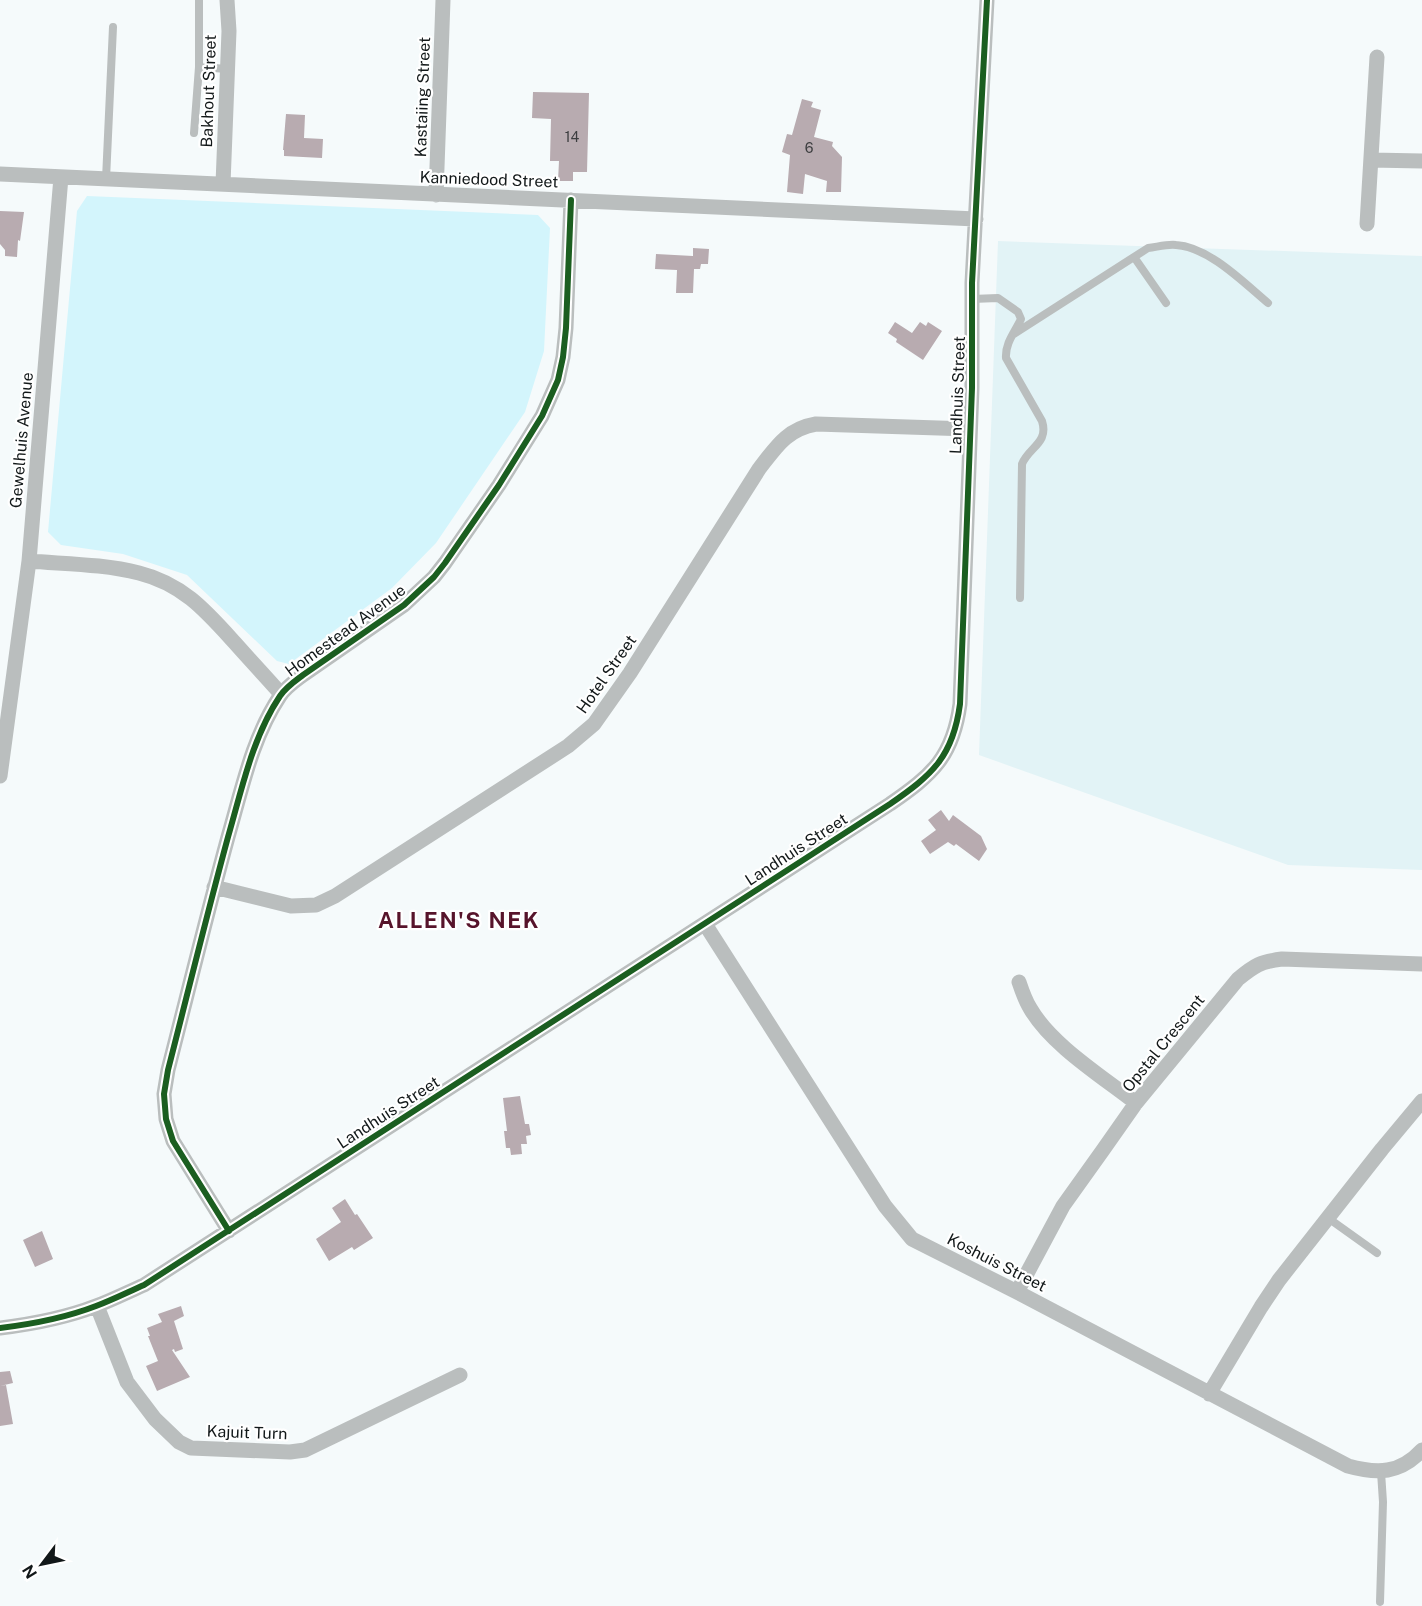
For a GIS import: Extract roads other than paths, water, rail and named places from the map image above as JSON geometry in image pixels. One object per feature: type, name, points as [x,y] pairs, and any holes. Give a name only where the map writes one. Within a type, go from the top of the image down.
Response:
[{"type":"street","name":"Bakhout Street","points":[[223,184],[228,69],[227,0]]},
{"type":"street","name":"Kastaiing Street","points":[[436,195],[443,0]]},
{"type":"street","name":"Landhuis Street","points":[[0,1328],[64,1317],[97,1306],[144,1285],[917,785],[933,770],[945,754],[958,717],[960,704],[972,388],[972,299],[987,0]]},
{"type":"street","points":[[1367,224],[1377,57]]},
{"type":"street","points":[[1371,160],[1422,161]]},
{"type":"street","name":"Kanniedood Street","points":[[0,174],[976,219]]},
{"type":"street","name":"Gewelhuis Avenue","points":[[0,776],[29,561],[61,177]]},
{"type":"street","name":"Homestead Avenue","points":[[229,1231],[173,1142],[166,1119],[164,1094],[214,887],[252,755],[281,694],[292,683],[404,605],[434,577],[499,485],[537,425],[554,389],[563,357],[567,317],[571,200]]},
{"type":"street","name":"Hotel Street","points":[[214,887],[291,906],[316,905],[335,896],[568,746],[594,724],[659,629],[759,469],[775,448],[795,431],[804,426],[816,424],[969,429]]},
{"type":"street","points":[[29,561],[138,573],[156,578],[179,589],[211,616],[281,694]]},
{"type":"street","name":"Koshuis Street","points":[[705,924],[885,1206],[912,1239],[1348,1466],[1381,1472],[1392,1470],[1405,1465],[1422,1450]]},
{"type":"street","name":"Opstal Crescent","points":[[1017,1292],[1063,1206],[1136,1103],[1238,979],[1256,964],[1282,958],[1422,964]]},
{"type":"street","points":[[1019,982],[1030,1008],[1044,1028],[1070,1052],[1136,1103]]},
{"type":"street","points":[[1209,1394],[1273,1289],[1422,1101]]},
{"type":"street","name":"Kajuit Turn","points":[[97,1306],[127,1382],[155,1419],[179,1442],[191,1448],[290,1452],[304,1450],[460,1375]]},
{"type":"lane","points":[[194,133],[200,67],[199,0]]},
{"type":"lane","points":[[106,179],[113,27]]},
{"type":"lane","points":[[200,67],[228,69]]},
{"type":"lane","points":[[1012,335],[1148,248],[1163,246],[1190,247],[1204,254],[1226,268],[1268,303]]},
{"type":"lane","points":[[1134,257],[1166,303]]},
{"type":"lane","points":[[972,299],[998,298],[1018,312],[1022,319],[1005,350],[1006,358],[1044,427],[1044,434],[1040,441],[1023,459],[1022,464],[1020,598]]},
{"type":"lane","points":[[1328,1218],[1377,1253]]},
{"type":"lane","points":[[1380,1602],[1383,1502],[1381,1472]]},
{"type":"district","name":"ALLEN'S NEK","points":[[459,920]]}]
